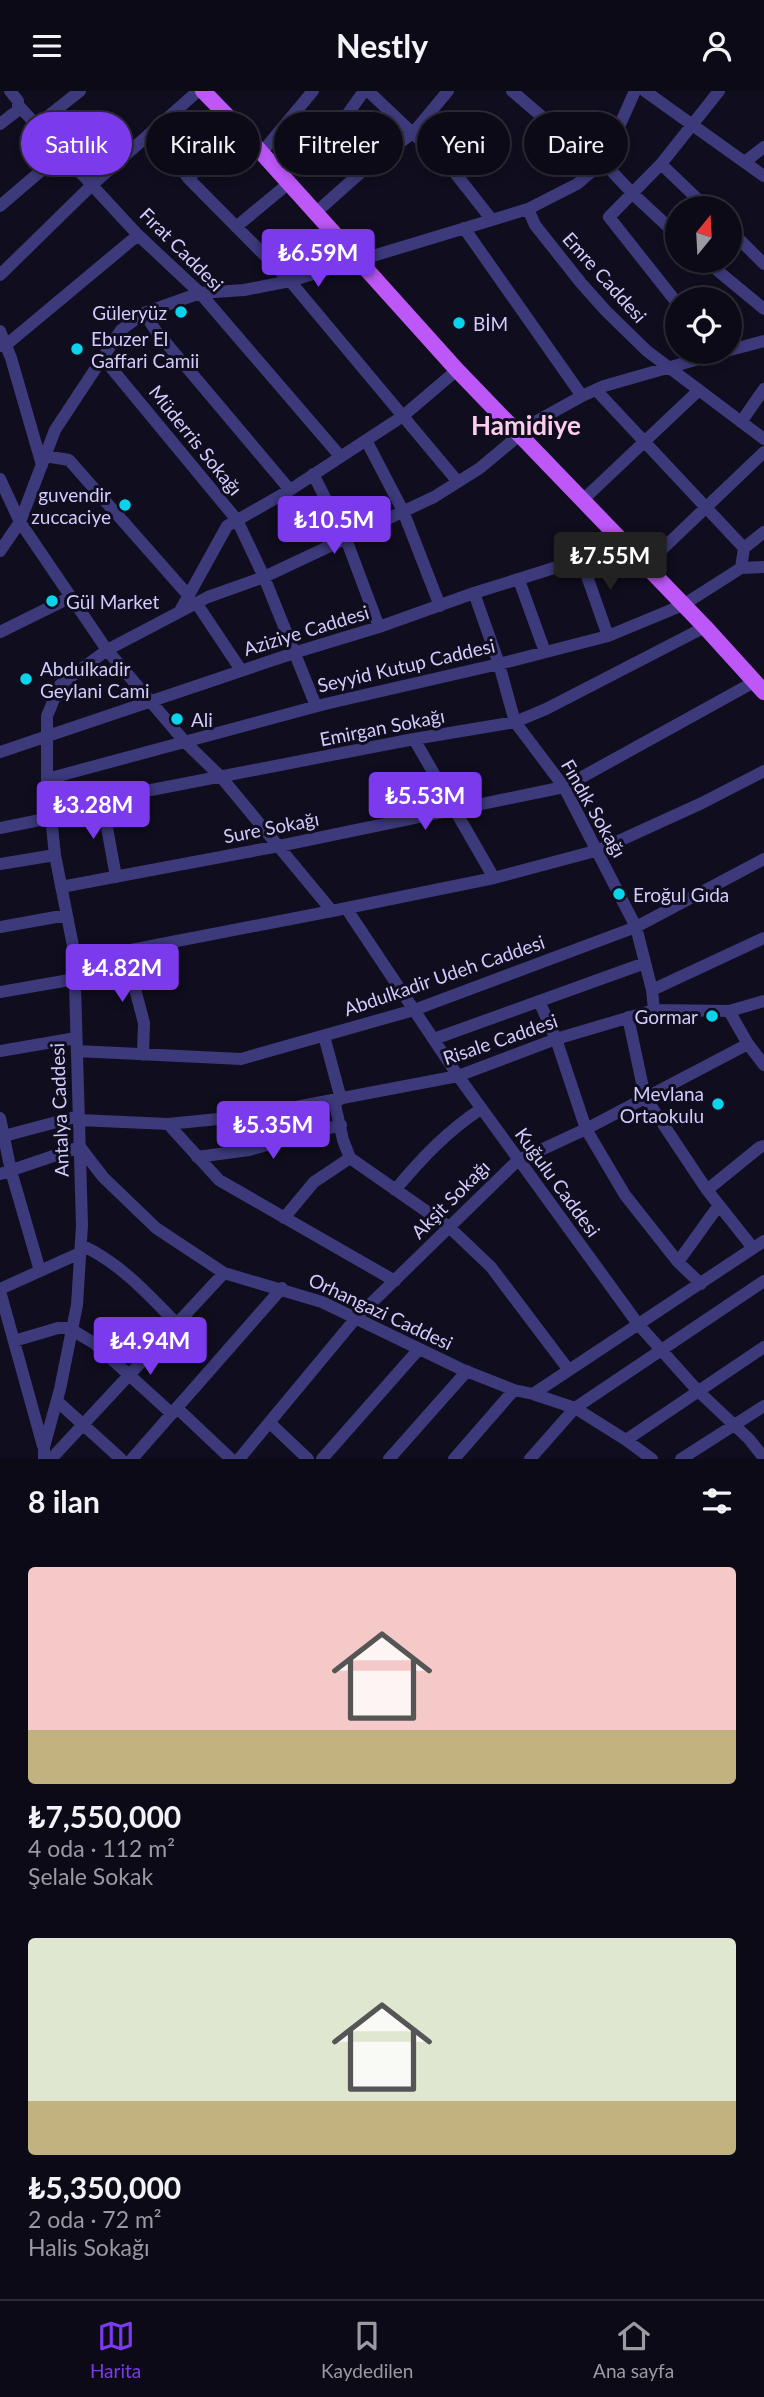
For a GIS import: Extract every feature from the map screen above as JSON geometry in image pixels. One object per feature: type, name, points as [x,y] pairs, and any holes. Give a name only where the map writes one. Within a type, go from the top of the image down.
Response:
[{"type":"main road","points":[[203,91],[223,112]]},
{"type":"main road","points":[[216,91],[322,207],[457,370],[588,495],[651,560],[761,684]]},
{"type":"main road","points":[[260,151],[523,432],[624,546],[687,603],[705,627],[761,684]]},
{"type":"street","points":[[53,112],[80,91]]},
{"type":"street","points":[[174,112],[198,91]]},
{"type":"street","points":[[267,146],[313,91]]},
{"type":"street","points":[[350,112],[366,91],[456,173],[492,220]]},
{"type":"street","points":[[322,207],[368,166],[412,133],[448,91]]},
{"type":"street","points":[[512,91],[536,112]]},
{"type":"street","points":[[625,112],[635,91]]},
{"type":"street","points":[[645,91],[764,176]]},
{"type":"street","points":[[665,288],[609,218],[661,164],[719,91]]},
{"type":"street","points":[[0,96],[8,94],[11,105],[0,124]]},
{"type":"street","points":[[0,275],[146,136]]},
{"type":"street","points":[[746,161],[764,147]]},
{"type":"street","points":[[661,164],[694,196]]},
{"type":"street","points":[[0,207],[37,175]]},
{"type":"street","name":"Fırat Caddesi","points":[[85,175],[138,235],[200,293],[340,456]]},
{"type":"street","points":[[186,175],[290,281],[458,482]]},
{"type":"street","points":[[188,178],[191,175]]},
{"type":"street","points":[[0,551],[20,521],[55,430],[121,330],[144,313],[200,293],[244,290],[290,281],[528,209],[577,184],[587,175]]},
{"type":"street","points":[[616,175],[665,224]]},
{"type":"street","points":[[236,227],[289,183]]},
{"type":"street","name":"Emre Caddesi","points":[[528,209],[541,233],[606,311],[648,351],[764,439]]},
{"type":"street","points":[[464,228],[582,396]]},
{"type":"street","points":[[3,346],[138,235]]},
{"type":"street","points":[[742,242],[764,264]]},
{"type":"street","points":[[720,273],[764,309]]},
{"type":"street","points":[[144,313],[156,331],[290,490]]},
{"type":"street","points":[[0,331],[43,461]]},
{"type":"street","name":"Antalya Caddesi","points":[[742,347],[764,341]]},
{"type":"street","name":"Müderris Sokağı","points":[[103,358],[237,520],[264,577],[316,706]]},
{"type":"street","name":"Antalya Caddesi","points":[[44,1453],[77,1305],[80,1249],[80,1147],[74,961],[49,814],[45,738],[47,716],[60,685],[107,650],[180,611],[193,599],[208,597],[264,577],[434,497],[480,468],[523,432],[582,396],[677,364]]},
{"type":"street","points":[[193,599],[227,526],[290,490],[403,416],[457,370]]},
{"type":"street","points":[[741,422],[764,389]]},
{"type":"street","points":[[596,390],[744,548]]},
{"type":"street","points":[[588,495],[698,391]]},
{"type":"street","points":[[366,440],[403,511],[440,606]]},
{"type":"street","points":[[651,560],[764,452]]},
{"type":"street","points":[[43,461],[69,460],[193,599],[241,670]]},
{"type":"street","points":[[313,474],[346,539],[379,627]]},
{"type":"street","points":[[0,479],[4,501],[107,650],[186,743],[221,777],[332,911]]},
{"type":"street","points":[[763,569],[740,568],[744,548],[764,532]]},
{"type":"street","name":"Aziziye Caddesi","points":[[0,752],[294,652],[379,627],[474,593],[624,546]]},
{"type":"street","points":[[581,559],[608,636]]},
{"type":"street","name":"Seyyid Kutup Caddesi","points":[[47,779],[316,706],[608,636],[687,603],[740,568]]},
{"type":"street","points":[[519,580],[545,652]]},
{"type":"street","name":"Fındık Sokağı","points":[[474,593],[499,664],[515,722],[564,787],[636,927],[652,990],[654,1010]]},
{"type":"street","points":[[0,632],[71,597]]},
{"type":"street","name":"Emirgan Sokağı","points":[[0,828],[103,800],[515,722],[546,709],[705,627]]},
{"type":"street","name":"Sure Sokağı","points":[[61,887],[279,846],[564,787],[761,684]]},
{"type":"street","points":[[414,739],[494,878]]},
{"type":"street","points":[[74,961],[494,878],[598,850],[702,803],[764,771]]},
{"type":"street","points":[[103,800],[116,877]]},
{"type":"street","points":[[0,865],[55,855]]},
{"type":"street","name":"Abdulkadir Udeh Caddesi","points":[[77,1051],[241,1059],[324,1036],[414,1010],[636,927],[764,859]]},
{"type":"street","name":"Kuğulu Caddesi","points":[[346,908],[517,1161],[638,1324],[697,1390],[735,1425],[764,1458]]},
{"type":"street","points":[[0,927],[67,915]]},
{"type":"street","points":[[652,990],[764,938]]},
{"type":"street","points":[[125,951],[144,1023],[143,1055]]},
{"type":"street","points":[[434,1039],[645,964]]},
{"type":"street","points":[[0,992],[75,979]]},
{"type":"street","points":[[539,1000],[556,1039],[586,1129],[625,1195],[678,1262],[701,1284]]},
{"type":"street","name":"Risale Caddesi","points":[[4,1136],[79,1118],[168,1124],[248,1116],[458,1076],[556,1039],[654,1010],[729,1011],[764,1001]]},
{"type":"street","points":[[729,1011],[764,1065]]},
{"type":"street","points":[[533,1394],[759,1245],[707,1190],[645,1097],[628,1017]]},
{"type":"street","points":[[324,1036],[338,1100],[343,1140],[350,1158],[449,1227],[491,1267],[568,1369]]},
{"type":"street","points":[[0,1051],[76,1038]]},
{"type":"street","name":"Akşit Sokağı","points":[[239,1459],[356,1318],[517,1161],[586,1129],[748,1044]]},
{"type":"street","points":[[395,1190],[429,1151],[461,1122],[481,1109]]},
{"type":"street","points":[[0,1118],[6,1172],[40,1271]]},
{"type":"street","points":[[168,1124],[219,1181],[395,1281]]},
{"type":"street","points":[[197,1157],[249,1150],[341,1125]]},
{"type":"street","points":[[707,1190],[764,1146]]},
{"type":"street","points":[[6,1172],[80,1147]]},
{"type":"street","name":"Orhangazi Caddesi","points":[[80,1147],[103,1177],[156,1229],[224,1273],[322,1302],[514,1391],[533,1394],[575,1408],[626,1440],[642,1456]]},
{"type":"street","points":[[284,1218],[314,1182],[350,1158]]},
{"type":"street","points":[[678,1262],[719,1205]]},
{"type":"street","points":[[44,1453],[0,1290],[80,1249],[105,1258],[177,1324]]},
{"type":"street","points":[[51,1459],[224,1273]]},
{"type":"street","points":[[530,1459],[575,1408],[764,1281]]},
{"type":"street","points":[[132,1459],[282,1288]]},
{"type":"street","points":[[14,1341],[58,1328],[72,1329],[94,1343],[231,1459]]},
{"type":"street","points":[[626,1440],[764,1347]]},
{"type":"street","points":[[322,1459],[419,1349]]},
{"type":"street","points":[[388,1459],[467,1371]]},
{"type":"street","points":[[454,1459],[514,1391]]},
{"type":"street","points":[[57,1401],[121,1459]]},
{"type":"street","points":[[681,1459],[764,1406]]},
{"type":"street","points":[[270,1423],[308,1459]]},
{"type":"place","name":"Güleryüz","points":[[181,312]]},
{"type":"place","name":"BİM","points":[[459,323]]},
{"type":"place","name":"Ebuzer El Gaffari Camii","points":[[77,349]]},
{"type":"place","name":"guvendir zuccaciye","points":[[125,505]]},
{"type":"place","name":"Gül Market","points":[[52,601]]},
{"type":"place","name":"Abdulkadir Geylani Cami","points":[[26,679]]},
{"type":"place","name":"Ali","points":[[177,719]]},
{"type":"place","name":"Eroğul Gıda","points":[[619,894]]},
{"type":"place","name":"Gormar","points":[[712,1016]]},
{"type":"place","name":"Mevlana Ortaokulu","points":[[718,1104]]},
{"type":"district","name":"Hamidiye","points":[[526,425]]}]
